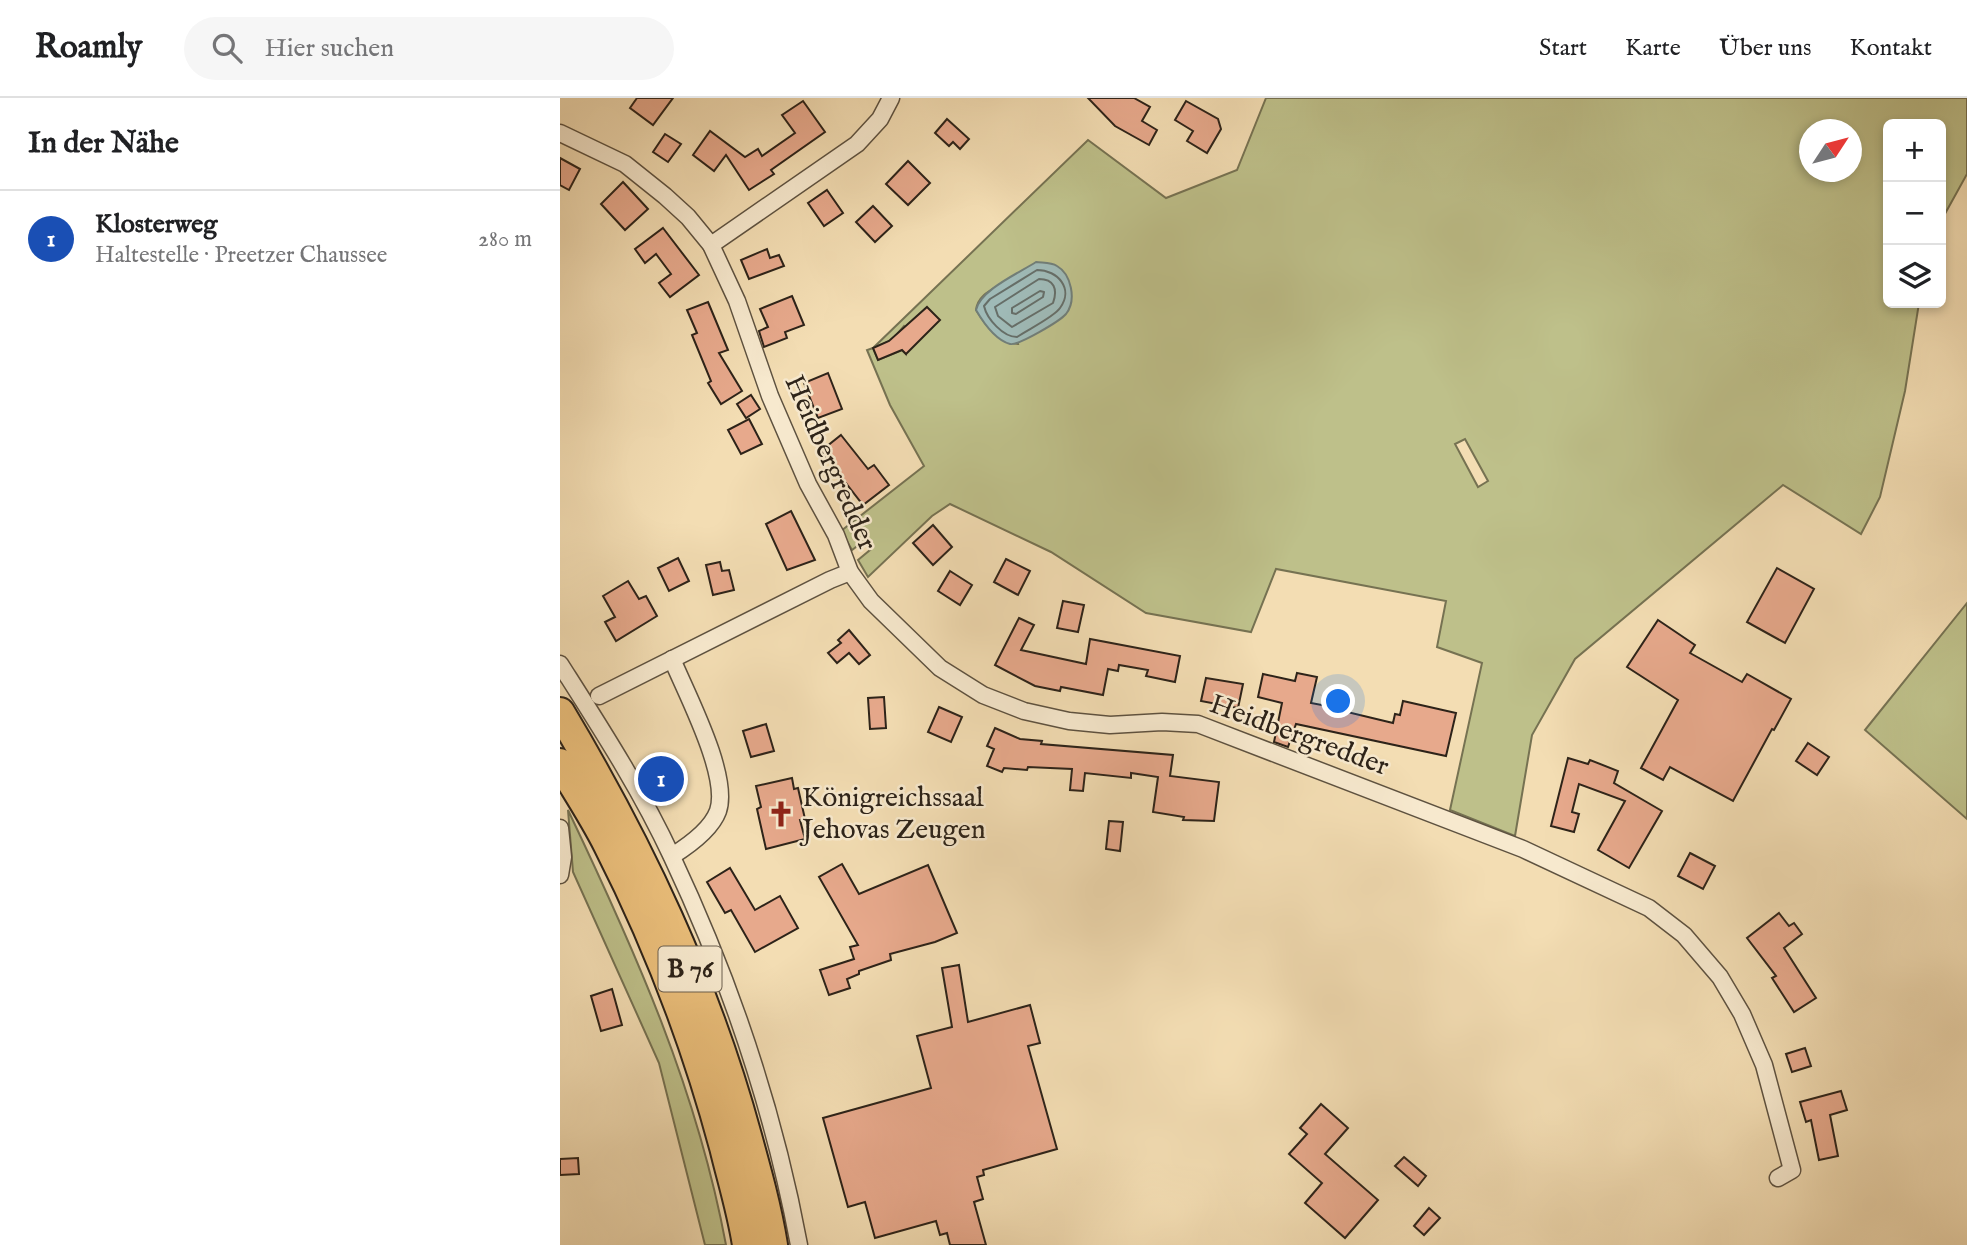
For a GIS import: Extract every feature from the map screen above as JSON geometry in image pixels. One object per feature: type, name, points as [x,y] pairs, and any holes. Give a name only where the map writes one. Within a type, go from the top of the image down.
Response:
[{"type":"highway","name":"B 76","points":[[560,712],[629,832],[668,914],[735,1093],[768,1212],[773,1245]]},
{"type":"highway","name":"B 76","points":[[560,763],[607,844],[645,923],[685,1022],[711,1101],[743,1218],[747,1245]]},
{"type":"street","points":[[711,245],[857,144],[880,119],[891,98]]},
{"type":"street","name":"Heidbergredder","points":[[560,133],[625,164],[665,195],[711,245],[737,301],[770,396],[808,484],[836,535],[850,572],[871,601],[940,668],[983,695],[1024,711],[1069,722],[1110,725],[1162,722],[1198,724],[1523,849],[1649,908],[1684,935],[1720,977],[1742,1014],[1764,1065],[1792,1170],[1778,1178]]},
{"type":"street","points":[[599,696],[850,572]]},
{"type":"street","points":[[672,659],[717,768],[722,792],[717,813],[703,832],[672,856]]},
{"type":"street","points":[[560,664],[633,782],[672,856],[747,1041],[779,1155],[799,1245]]},
{"type":"street","points":[[560,828],[563,857],[560,875]]},
{"type":"green space","points":[[1266,98],[1967,98],[1967,174],[1946,212],[1946,119],[1883,119],[1883,308],[1918,308],[1905,391],[1880,497],[1861,534],[1783,485],[1575,659],[1532,735],[1515,836],[1450,810],[1482,663],[1437,647],[1446,601],[1276,569],[1251,632],[1146,613],[1051,552],[950,504],[932,516],[868,577],[858,560],[870,550],[864,541],[852,550],[841,531],[924,466],[890,405],[867,350],[873,348],[1088,140],[1166,198],[1237,170]],"holes":[[[1003,283],[1018,344],[999,337],[988,328],[976,310],[982,297]],[[904,326],[906,354],[902,350],[878,360],[873,348],[892,340]],[[1465,439],[1488,481],[1478,487],[1455,444]]]},
{"type":"green space","points":[[1967,603],[1967,819],[1865,730]]},
{"type":"green space","points":[[568,810],[662,1023],[699,1131],[726,1245],[705,1245],[659,1063],[573,872]]},
{"type":"water","points":[[1036,262],[1050,263],[1062,270],[1071,288],[1071,302],[1066,314],[1048,327],[1010,344],[994,335],[976,310],[992,289]]},
{"type":"building","points":[[637,98],[673,98],[653,125],[630,108]]},
{"type":"building","points":[[1088,98],[1134,98],[1150,107],[1142,121],[1157,130],[1149,145],[1115,126]]},
{"type":"building","points":[[803,101],[825,132],[771,170],[774,174],[749,190],[726,155],[714,171],[693,155],[710,131],[745,157],[758,149],[762,156],[795,133],[782,115]]},
{"type":"building","points":[[1186,101],[1218,119],[1221,129],[1207,153],[1187,141],[1193,131],[1175,120]]},
{"type":"building","points":[[947,119],[969,139],[960,149],[953,142],[949,146],[935,133]]},
{"type":"building","points":[[665,134],[681,144],[668,162],[653,152]]},
{"type":"building","points":[[560,158],[580,169],[569,190],[560,185]]},
{"type":"building","points":[[908,161],[930,183],[908,205],[886,184]]},
{"type":"building","points":[[623,182],[648,209],[625,230],[601,204]]},
{"type":"building","points":[[827,190],[843,213],[824,226],[808,203]]},
{"type":"building","points":[[873,206],[892,226],[875,242],[856,222]]},
{"type":"building","points":[[663,228],[699,275],[670,297],[659,283],[671,274],[656,254],[645,263],[635,249]]},
{"type":"building","points":[[767,249],[770,258],[779,255],[784,266],[749,279],[741,260]]},
{"type":"building","points":[[792,296],[804,325],[785,332],[787,338],[764,347],[759,331],[768,327],[760,309]]},
{"type":"building","points":[[708,302],[728,350],[719,353],[742,391],[721,404],[708,383],[711,381],[692,335],[697,333],[687,310]]},
{"type":"building","points":[[927,307],[940,320],[906,354],[902,350],[878,360],[873,348],[889,341]]},
{"type":"building","points":[[828,373],[842,409],[818,418],[804,383]]},
{"type":"building","points":[[751,395],[760,409],[746,418],[737,404]]},
{"type":"building","points":[[749,419],[762,444],[741,454],[728,430]]},
{"type":"building","points":[[841,435],[868,469],[874,465],[889,485],[863,505],[821,451]]},
{"type":"building","points":[[791,511],[815,560],[787,570],[766,524]]},
{"type":"building","points":[[933,525],[952,547],[933,565],[913,543]]},
{"type":"building","points":[[678,558],[689,581],[669,591],[658,568]]},
{"type":"building","points":[[1006,559],[1030,571],[1018,595],[994,582]]},
{"type":"building","points":[[720,562],[722,571],[729,570],[734,590],[713,595],[706,565]]},
{"type":"building","points":[[1777,568],[1814,589],[1785,643],[1747,622]]},
{"type":"building","points":[[950,571],[972,585],[960,605],[938,591]]},
{"type":"building","points":[[628,581],[639,599],[646,596],[657,616],[616,641],[605,622],[615,617],[603,596]]},
{"type":"building","points":[[1063,601],[1084,605],[1078,632],[1057,628]]},
{"type":"building","points":[[1019,618],[1034,625],[1021,650],[1086,664],[1090,639],[1180,656],[1175,682],[1146,676],[1148,670],[1119,665],[1118,671],[1108,669],[1103,695],[1061,687],[1060,691],[1035,686],[995,665]]},
{"type":"building","points":[[1658,620],[1695,645],[1690,653],[1742,682],[1747,674],[1791,699],[1733,801],[1670,767],[1663,780],[1641,768],[1678,700],[1627,667]]},
{"type":"building","points":[[849,630],[870,655],[859,664],[849,653],[837,663],[828,653],[841,643],[838,640]]},
{"type":"building","points":[[1297,673],[1317,677],[1311,703],[1393,723],[1395,714],[1400,715],[1403,701],[1456,713],[1446,756],[1296,724],[1288,747],[1274,742],[1282,703],[1258,697],[1263,674],[1295,681]]},
{"type":"building","points":[[1206,678],[1243,684],[1238,708],[1201,701]]},
{"type":"building","points":[[884,697],[886,728],[870,729],[868,698]]},
{"type":"building","points":[[939,707],[962,717],[951,742],[928,732]]},
{"type":"building","points":[[766,724],[774,751],[751,757],[743,731]]},
{"type":"building","points":[[995,728],[1020,739],[1042,741],[1041,744],[1173,755],[1170,776],[1219,782],[1214,821],[1183,820],[1184,817],[1153,812],[1158,777],[1131,773],[1131,778],[1085,773],[1083,791],[1070,790],[1072,769],[1004,768],[1002,772],[987,766],[994,749],[987,746]]},
{"type":"building","points":[[1808,743],[1829,757],[1817,775],[1796,761]]},
{"type":"building","points":[[1568,758],[1588,764],[1590,760],[1618,771],[1614,783],[1662,811],[1629,868],[1598,850],[1625,801],[1579,784],[1572,812],[1579,814],[1574,832],[1551,826]]},
{"type":"building","name":"Königreichssaal Jehovas Zeugen","points":[[792,778],[794,789],[798,788],[805,819],[800,820],[805,839],[766,849],[757,809],[761,807],[756,786]]},
{"type":"building","points":[[1109,821],[1123,822],[1120,851],[1106,849]]},
{"type":"building","points":[[1690,853],[1715,866],[1703,889],[1678,876]]},
{"type":"building","points":[[842,864],[859,894],[928,865],[957,933],[890,954],[891,960],[859,971],[859,974],[847,979],[850,988],[829,995],[820,970],[854,959],[850,947],[858,945],[819,877]]},
{"type":"building","points":[[730,868],[755,910],[780,896],[798,928],[755,952],[731,910],[725,913],[707,882]]},
{"type":"building","points":[[1779,913],[1789,926],[1794,923],[1802,934],[1784,948],[1816,998],[1794,1012],[1772,978],[1776,976],[1747,938]]},
{"type":"building","points":[[959,965],[968,1022],[1030,1005],[1040,1043],[1028,1046],[1057,1149],[983,1170],[984,1175],[977,1177],[983,1199],[974,1202],[986,1245],[950,1245],[947,1233],[940,1235],[936,1221],[875,1238],[865,1202],[848,1207],[823,1118],[931,1088],[917,1036],[952,1027],[942,968]]},
{"type":"building","points":[[612,989],[622,1025],[601,1031],[591,996]]},
{"type":"building","points":[[1805,1048],[1811,1066],[1792,1072],[1786,1054]]},
{"type":"building","points":[[1841,1091],[1847,1110],[1830,1115],[1838,1156],[1819,1160],[1811,1120],[1806,1122],[1800,1102]]},
{"type":"building","points":[[1321,1104],[1348,1128],[1325,1154],[1378,1200],[1345,1238],[1305,1203],[1322,1183],[1289,1154],[1307,1134],[1300,1128]]},
{"type":"building","points":[[1404,1157],[1426,1176],[1418,1186],[1395,1166]]},
{"type":"building","points":[[578,1158],[579,1174],[560,1175],[560,1159]]},
{"type":"building","points":[[1429,1208],[1440,1218],[1424,1235],[1414,1226]]},
{"type":"place","name":"Klosterweg","points":[[661,779]]},
{"type":"place","name":"Königreichssaal Jehovas Zeugen","points":[[781,814]]}]
